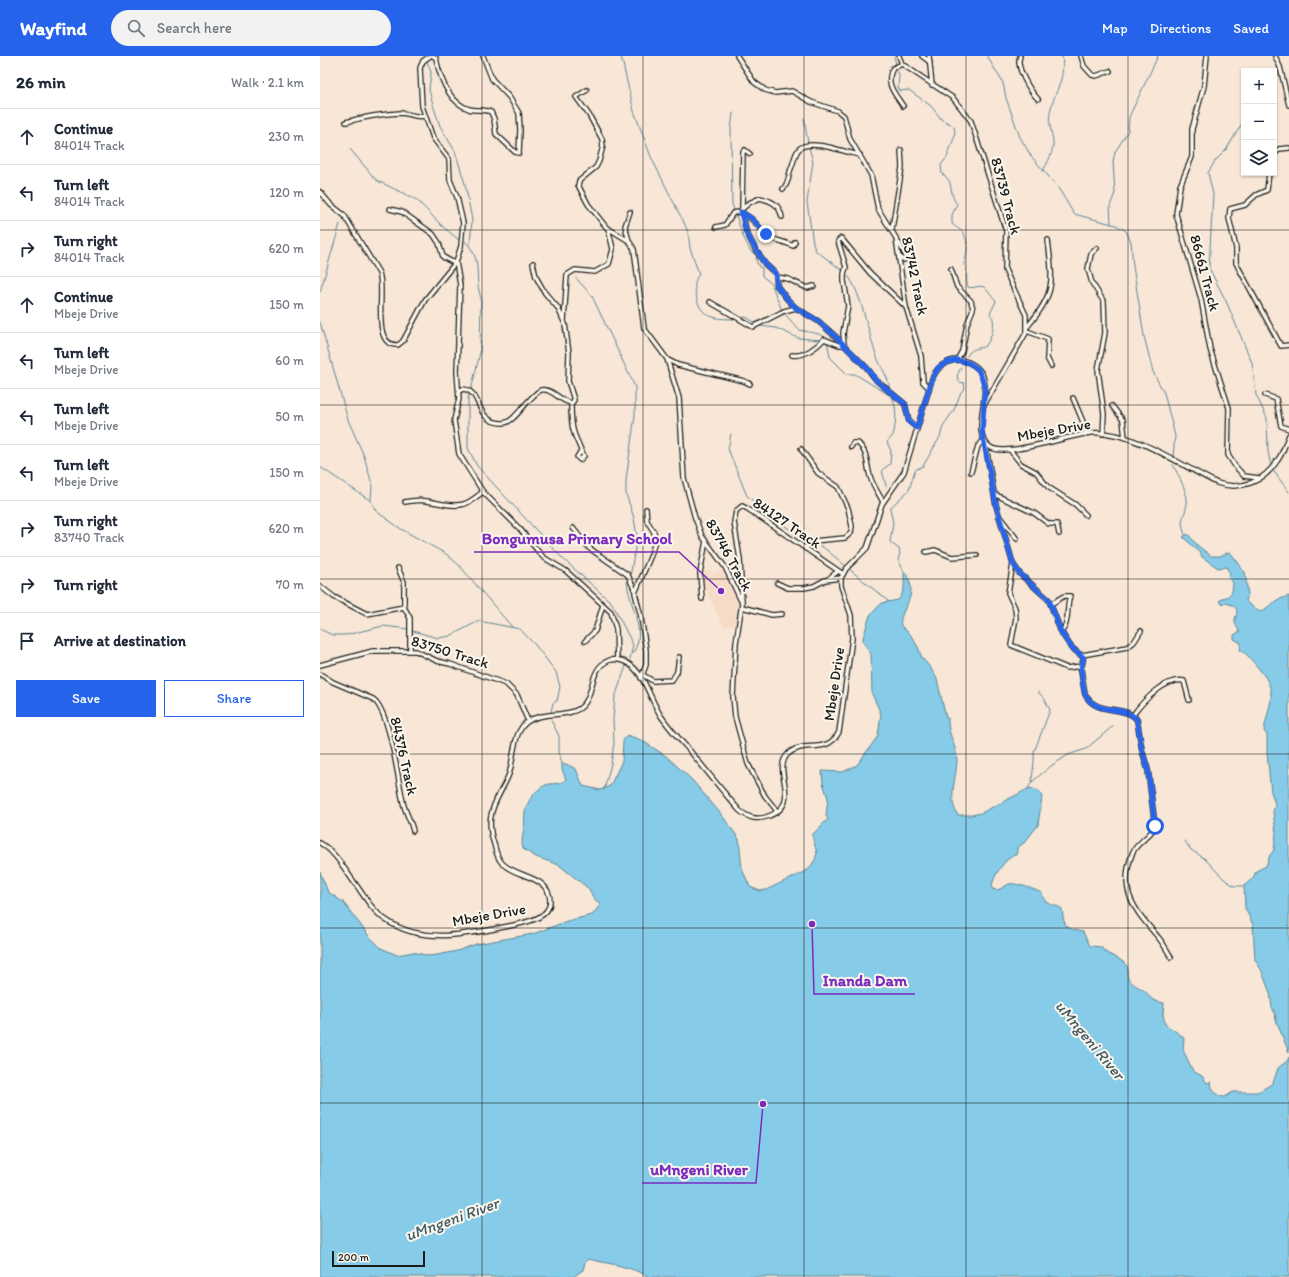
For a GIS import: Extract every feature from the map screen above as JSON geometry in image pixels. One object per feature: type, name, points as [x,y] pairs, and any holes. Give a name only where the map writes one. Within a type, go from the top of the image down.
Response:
[{"type":"street","points":[[320,192],[331,205],[344,215],[379,273],[382,283],[380,308],[384,339],[390,344],[398,344],[403,341],[425,300],[455,263],[463,235],[462,218],[457,197],[450,180],[449,158],[435,141],[420,99],[420,68],[423,61],[430,56]]},
{"type":"street","points":[[433,56],[436,58],[443,84],[454,99],[469,109],[491,112],[493,115],[496,134],[515,152],[519,153],[519,113],[509,97],[492,79],[483,56]]},
{"type":"street","name":"83742 Track","points":[[737,56],[754,82],[765,90],[775,93],[792,91],[811,102],[841,112],[846,119],[850,139],[871,175],[878,209],[892,229],[897,241],[906,307],[910,313],[921,356],[923,382],[929,388]]},
{"type":"street","points":[[899,56],[902,64],[893,68],[890,79],[891,87],[903,106]]},
{"type":"street","points":[[922,56],[930,62]]},
{"type":"street","points":[[929,56],[932,85]]},
{"type":"street","points":[[1020,56],[1019,64],[1026,82],[1038,99]]},
{"type":"street","points":[[1081,56],[1082,63],[1090,74],[1096,76],[1110,71]]},
{"type":"street","name":"86661 Track","points":[[1206,56],[1204,86],[1192,129],[1192,157],[1180,186],[1176,214],[1201,299],[1210,349],[1229,408],[1228,455],[1244,476],[1259,478]]},
{"type":"street","points":[[1275,56],[1280,67],[1289,105]]},
{"type":"street","name":"83739 Track","points":[[902,64],[932,85],[946,92],[960,104],[974,128],[1006,231],[1005,270],[1025,310],[1027,329]]},
{"type":"street","points":[[587,90],[576,97],[587,112],[602,139],[603,149],[596,167],[579,181],[578,185],[588,204],[608,228],[628,241]]},
{"type":"street","points":[[346,122],[386,114],[402,113],[414,117],[425,116]]},
{"type":"street","points":[[783,189],[787,184],[790,169],[798,151],[803,147],[821,146],[860,155]]},
{"type":"street","points":[[1277,152],[1279,149],[1289,148]]},
{"type":"street","points":[[750,154],[745,150],[743,152],[741,211],[749,238],[763,261],[775,272],[779,289],[796,308],[818,321],[844,344],[877,381],[905,404],[909,422],[917,428]]},
{"type":"street","points":[[892,229],[902,167],[901,150]]},
{"type":"street","points":[[1269,176],[1267,190],[1256,195],[1245,205],[1230,209],[1229,218],[1236,248],[1236,263],[1281,346],[1289,345]]},
{"type":"street","points":[[716,226],[725,225],[732,214],[741,211],[749,203],[760,198],[776,204],[780,209],[782,217]]},
{"type":"street","points":[[390,209],[402,212],[433,234],[439,243],[443,257],[455,263]]},
{"type":"street","points":[[741,211],[751,218],[769,237],[784,241],[793,246],[795,242]]},
{"type":"street","name":"83746 Track","points":[[630,212],[625,226],[628,241],[635,252],[638,289],[644,328],[667,359],[680,404],[680,428],[684,459],[684,478],[697,525],[706,541],[721,559],[742,605],[736,643],[732,696],[735,717],[748,764],[765,796],[777,811]]},
{"type":"street","points":[[581,451],[572,430],[570,403],[574,399],[568,381],[569,353],[564,322],[567,275],[575,270],[595,272],[609,264],[613,249],[608,228]]},
{"type":"street","points":[[844,344],[842,333],[848,306],[844,274],[846,267],[838,243],[839,239],[843,239],[870,273],[906,307]]},
{"type":"street","points":[[984,405],[1027,329],[1048,297],[1051,284],[1052,265],[1048,240]]},
{"type":"street","points":[[897,241],[907,258],[904,260],[899,256]]},
{"type":"street","points":[[1097,248],[1091,254],[1088,270],[1090,279],[1104,302],[1105,333],[1098,370],[1104,414],[1103,434]]},
{"type":"street","points":[[455,263],[460,285],[457,372],[458,391],[454,420],[458,448],[465,465],[483,492],[520,529],[543,557],[566,570],[611,612],[614,617],[618,649],[617,659]]},
{"type":"street","points":[[532,263],[537,280],[545,293],[558,308],[564,322]]},
{"type":"street","points":[[951,269],[958,289],[971,301],[973,309],[967,324],[962,350],[957,360]]},
{"type":"street","points":[[777,278],[788,279],[807,288],[814,286]]},
{"type":"street","points":[[710,302],[753,327],[784,311],[796,308]]},
{"type":"street","points":[[1027,329],[1048,339],[1046,358],[1051,366]]},
{"type":"street","points":[[792,355],[798,355],[806,352],[818,345],[824,339],[839,345],[844,344]]},
{"type":"street","points":[[667,359],[678,365],[744,381],[750,384]]},
{"type":"street","points":[[827,579],[842,576],[868,548],[883,502],[898,484],[904,472],[929,388],[938,368],[948,362],[957,360],[973,364],[981,373],[985,386],[981,427],[998,515],[1013,564],[1020,574],[1040,591],[1051,604],[1061,632],[1071,647],[1082,655],[1127,647],[1134,642],[1141,631]]},
{"type":"street","points":[[458,391],[463,389],[471,392],[486,418],[501,423],[511,420],[530,398],[541,390],[548,390],[570,403]]},
{"type":"street","points":[[1265,395],[1276,399],[1281,426],[1289,429]]},
{"type":"street","points":[[1072,398],[1084,425],[1085,434]]},
{"type":"street","points":[[1112,406],[1123,420],[1126,438]]},
{"type":"street","name":"Mbeje Drive","points":[[984,441],[995,450],[1010,450],[1085,434],[1103,434],[1126,438],[1222,484],[1240,487],[1250,484],[1259,478],[1276,463],[1289,435]]},
{"type":"street","points":[[972,472],[978,446],[984,441]]},
{"type":"street","points":[[851,447],[853,443],[858,443],[864,451],[868,460],[871,478],[883,502]]},
{"type":"street","points":[[801,449],[818,473],[838,487],[847,503],[852,526],[851,533],[845,538],[813,541],[808,544],[806,549]]},
{"type":"street","points":[[1010,450],[1020,464],[1036,472],[1051,490],[1076,505],[1086,515]]},
{"type":"street","points":[[405,502],[419,499],[457,505],[470,501],[483,492]]},
{"type":"street","points":[[994,494],[1034,513],[1049,524],[1057,524],[1059,534]]},
{"type":"street","name":"84127 Track","points":[[742,605],[740,559],[734,522],[737,509],[742,506],[748,508],[842,576]]},
{"type":"street","points":[[635,591],[654,544],[654,532],[648,523],[646,509]]},
{"type":"street","points":[[998,515],[1017,539]]},
{"type":"street","points":[[573,528],[590,548],[628,575],[635,591],[641,616],[646,650],[646,665],[642,677]]},
{"type":"street","points":[[702,599],[700,573],[706,541]]},
{"type":"street","points":[[926,552],[935,550],[952,557],[977,555]]},
{"type":"street","points":[[1013,564],[1008,593],[1015,608],[1016,618],[1011,645],[1067,668],[1081,666]]},
{"type":"street","points":[[398,568],[404,582],[404,607],[410,618],[410,650]]},
{"type":"street","points":[[777,583],[788,588],[804,588],[814,586],[837,572]]},
{"type":"street","name":"Mbeje Drive","points":[[777,811],[784,802],[786,796],[782,765],[788,754],[796,749],[826,745],[834,740],[839,732],[852,638],[851,615],[841,586],[842,576]]},
{"type":"street","points":[[320,586],[334,597],[367,614],[404,607]]},
{"type":"street","points":[[1051,604],[1064,596],[1070,596],[1066,624],[1061,632]]},
{"type":"street","points":[[585,641],[595,631],[603,605]]},
{"type":"street","points":[[742,605],[772,614],[782,614]]},
{"type":"street","name":"83750 Track","points":[[320,665],[373,651],[410,650],[436,661],[450,664],[506,684],[517,695],[528,721]]},
{"type":"street","points":[[1082,655],[1083,660],[1081,666],[1084,692],[1090,700],[1107,710],[1132,715],[1137,720],[1142,750],[1147,766],[1155,826],[1152,832],[1136,847],[1132,854],[1128,870],[1128,892],[1138,914],[1163,943],[1171,957]]},
{"type":"street","points":[[642,677],[657,682],[672,680],[677,672],[680,657]]},
{"type":"street","points":[[528,721],[536,717],[563,714],[580,709],[588,698],[598,668],[605,662],[617,659],[633,667],[642,677],[664,720],[740,811],[754,818],[766,817],[777,811]]},
{"type":"street","name":"84376 Track","points":[[320,674],[333,682],[373,699],[378,704],[386,723],[397,768],[403,804],[413,831]]},
{"type":"street","points":[[1132,715],[1147,699],[1160,690],[1163,685],[1172,680],[1184,681],[1189,700]]},
{"type":"street","name":"Mbeje Drive","points":[[320,843],[329,849],[339,861],[378,914],[397,927],[412,932],[433,935],[453,935],[514,925],[541,916],[550,902],[547,890],[538,881],[512,871],[500,861],[493,840],[490,824],[492,810],[509,776],[517,734],[521,726],[528,721]]},
{"type":"shaded area","points":[[725,569],[741,602],[737,623],[724,628],[701,580],[701,574],[709,570],[712,575]]},
{"type":"water","points":[[1188,534],[1197,545],[1211,556],[1220,556],[1230,552],[1240,565],[1240,568],[1245,572],[1248,595],[1246,601],[1257,610],[1261,612],[1277,600],[1289,596],[1289,1053],[1272,1008],[1270,993],[1261,969],[1255,960],[1253,925],[1245,908],[1244,886],[1253,878],[1256,871],[1266,866],[1270,855],[1274,850],[1276,833],[1273,812],[1275,804],[1271,792],[1267,753],[1267,735],[1264,731],[1270,706],[1271,692],[1265,677],[1250,658],[1240,650],[1241,643],[1234,639],[1234,635],[1239,632],[1235,623],[1237,610],[1226,603],[1221,604],[1219,601],[1232,592],[1233,583],[1228,577],[1230,573],[1226,567],[1218,568],[1202,557],[1201,554],[1183,537]]},
{"type":"water","points":[[904,572],[907,574],[911,589],[909,601],[902,616],[901,626],[910,634],[918,647],[922,658],[930,667],[937,679],[946,718],[948,718],[949,729],[957,755],[953,802],[958,815],[972,815],[981,813],[1030,788],[1039,791],[1042,797],[1038,825],[1025,842],[1017,848],[1017,854],[1007,860],[1001,867],[994,878],[992,889],[997,890],[1009,884],[1016,884],[1042,893],[1047,903],[1062,909],[1066,926],[1072,930],[1083,932],[1090,946],[1101,947],[1107,953],[1122,961],[1128,968],[1127,973],[1129,980],[1146,992],[1150,998],[1164,1003],[1163,1014],[1165,1024],[1182,1036],[1184,1039],[1183,1050],[1193,1071],[1202,1076],[1207,1083],[1211,1082],[1213,1090],[1219,1096],[1225,1097],[1233,1092],[1258,1092],[1273,1083],[1278,1068],[1287,1061],[1289,1057],[1289,1277],[649,1277],[627,1268],[588,1259],[585,1262],[583,1270],[573,1277],[320,1277],[320,872],[328,892],[343,902],[369,936],[381,948],[397,955],[413,952],[429,956],[457,951],[476,944],[533,934],[567,921],[592,915],[601,904],[594,899],[589,889],[559,865],[536,857],[523,849],[522,840],[525,812],[535,792],[549,784],[559,783],[566,779],[562,770],[562,764],[566,764],[576,769],[583,786],[600,790],[610,786],[622,761],[623,741],[627,735],[641,740],[666,756],[692,780],[721,814],[739,839],[742,869],[750,887],[760,891],[766,890],[808,870],[815,860],[817,853],[812,835],[828,819],[826,816],[828,798],[823,783],[822,771],[843,772],[857,765],[878,736],[881,714],[872,694],[871,654],[863,642],[863,638],[870,615],[882,603],[898,600],[901,597],[904,587]]},
{"type":"waterway","points":[[621,56],[634,111],[651,157],[681,217]]},
{"type":"waterway","points":[[894,56],[896,64]]},
{"type":"waterway","points":[[987,56],[1003,83],[1006,98],[1020,137],[1031,156],[1057,186],[1074,214],[1116,225],[1126,231],[1131,242],[1133,266],[1144,336],[1153,372],[1164,393],[1175,436],[1173,457]]},
{"type":"waterway","points":[[1043,171],[1053,149],[1050,117],[1052,105],[1061,79],[1063,65],[1062,56]]},
{"type":"waterway","points":[[1111,224],[1110,206],[1115,193],[1113,162],[1115,152],[1128,131],[1129,117],[1158,56]]},
{"type":"waterway","points":[[427,61],[431,72],[429,90],[434,108],[440,126],[455,151],[465,184],[472,220],[470,245]]},
{"type":"waterway","points":[[897,69],[899,76],[898,87],[900,91],[909,90],[931,106],[942,120],[951,124]]},
{"type":"waterway","points":[[733,113],[731,130],[732,204],[743,236],[751,252],[757,255],[756,260],[759,267],[762,268],[762,276],[771,283],[782,311]]},
{"type":"waterway","points":[[804,118],[808,143]]},
{"type":"waterway","points":[[1241,125],[1226,150],[1215,161],[1208,173],[1213,194],[1209,268],[1226,301],[1252,363],[1256,395],[1267,418],[1268,452],[1271,466]]},
{"type":"waterway","points":[[954,126],[955,132],[948,156],[941,165],[942,174],[949,180],[954,200],[957,204],[952,215],[952,224],[966,237],[967,253],[964,264],[968,287],[984,287],[996,301],[990,314],[993,318],[993,330],[988,343],[986,346],[975,349],[967,356]]},
{"type":"waterway","points":[[809,147],[813,162],[807,202],[813,243],[815,250],[843,271]]},
{"type":"waterway","points":[[350,149],[376,180],[417,200],[442,226],[459,240]]},
{"type":"waterway","points":[[682,218],[688,232],[690,248],[699,274],[695,281],[695,292],[701,309],[705,313],[716,318],[737,319]]},
{"type":"waterway","points":[[320,292],[340,224]]},
{"type":"waterway","points":[[465,241],[471,248],[476,262],[481,298],[480,353],[471,390]]},
{"type":"waterway","points":[[845,273],[850,279],[860,299],[878,361],[888,381],[889,388]]},
{"type":"waterway","points":[[576,278],[592,296],[635,387],[635,415],[626,480],[626,494],[634,518],[637,537],[630,577]]},
{"type":"waterway","points":[[784,313],[799,330],[819,334],[823,337]]},
{"type":"waterway","points":[[741,318],[746,317],[756,323]]},
{"type":"waterway","points":[[320,322],[348,420],[364,456],[372,484],[371,501],[376,511],[401,529],[446,554],[459,565],[512,627]]},
{"type":"waterway","points":[[760,326],[776,328],[798,338],[821,340]]},
{"type":"waterway","points":[[826,341],[830,357],[847,374],[855,374],[889,395]]},
{"type":"waterway","points":[[904,572],[898,559],[900,554],[899,549],[890,542],[893,523],[890,508],[909,490],[915,470],[923,466],[940,437],[943,426],[954,410],[961,392],[965,388],[964,383],[959,382],[957,376],[961,367]]},
{"type":"waterway","points":[[469,394],[468,448],[477,466],[562,558],[612,603],[633,645],[630,659]]},
{"type":"waterway","points":[[886,486],[882,470],[890,464],[891,451],[887,442],[893,435],[896,421],[895,404],[891,397]]},
{"type":"waterway","points":[[731,434],[728,449],[747,496],[798,536],[809,541]]},
{"type":"waterway","points":[[1173,465],[1183,484],[1187,500],[1182,522],[1185,535]]},
{"type":"waterway","points":[[320,467],[371,501]]},
{"type":"waterway","points":[[1272,469],[1289,492]]},
{"type":"waterway","points":[[812,543],[823,547],[847,567]]},
{"type":"waterway","points":[[849,569],[888,601]]},
{"type":"waterway","points":[[627,581],[639,637],[637,646],[632,654]]},
{"type":"waterway","points":[[413,631],[438,638],[450,636],[479,621],[520,629],[536,646],[556,672],[560,687],[557,701],[553,703],[551,712]]},
{"type":"waterway","points":[[320,629],[332,635],[346,635],[383,626],[408,629]]},
{"type":"waterway","points":[[604,790],[611,764],[614,744],[613,719],[615,697],[626,666]]},
{"type":"waterway","points":[[1032,781],[1034,752],[1050,710],[1044,698],[1038,692]]},
{"type":"waterway","points":[[551,720],[559,736],[559,752],[562,764]]},
{"type":"waterway","points":[[1027,790],[1032,782],[1051,766],[1068,755],[1086,749],[1113,726]]},
{"type":"waterway","points":[[1185,841],[1191,850],[1204,858],[1224,879],[1234,886],[1244,886]]},
{"type":"place","name":"Bongumusa Primary School","points":[[721,591]]},
{"type":"place","name":"Inanda Dam","points":[[812,924]]},
{"type":"place","name":"uMngeni River","points":[[763,1104]]},
{"type":"route","points":[[766,234],[751,218],[741,212],[744,216],[746,231],[749,238],[763,261],[775,272],[777,276],[777,286],[782,294],[796,308],[818,321],[835,336],[867,368],[877,381],[905,404],[909,422],[912,426],[917,428],[932,379],[938,368],[943,364],[954,360],[960,360],[973,364],[981,373],[985,386],[982,432],[985,441],[986,454],[996,505],[1013,564],[1020,574],[1049,600],[1061,632],[1071,647],[1082,655],[1083,660],[1081,669],[1084,682],[1084,692],[1087,697],[1102,708],[1129,713],[1137,720],[1142,750],[1147,763],[1155,826]]}]
